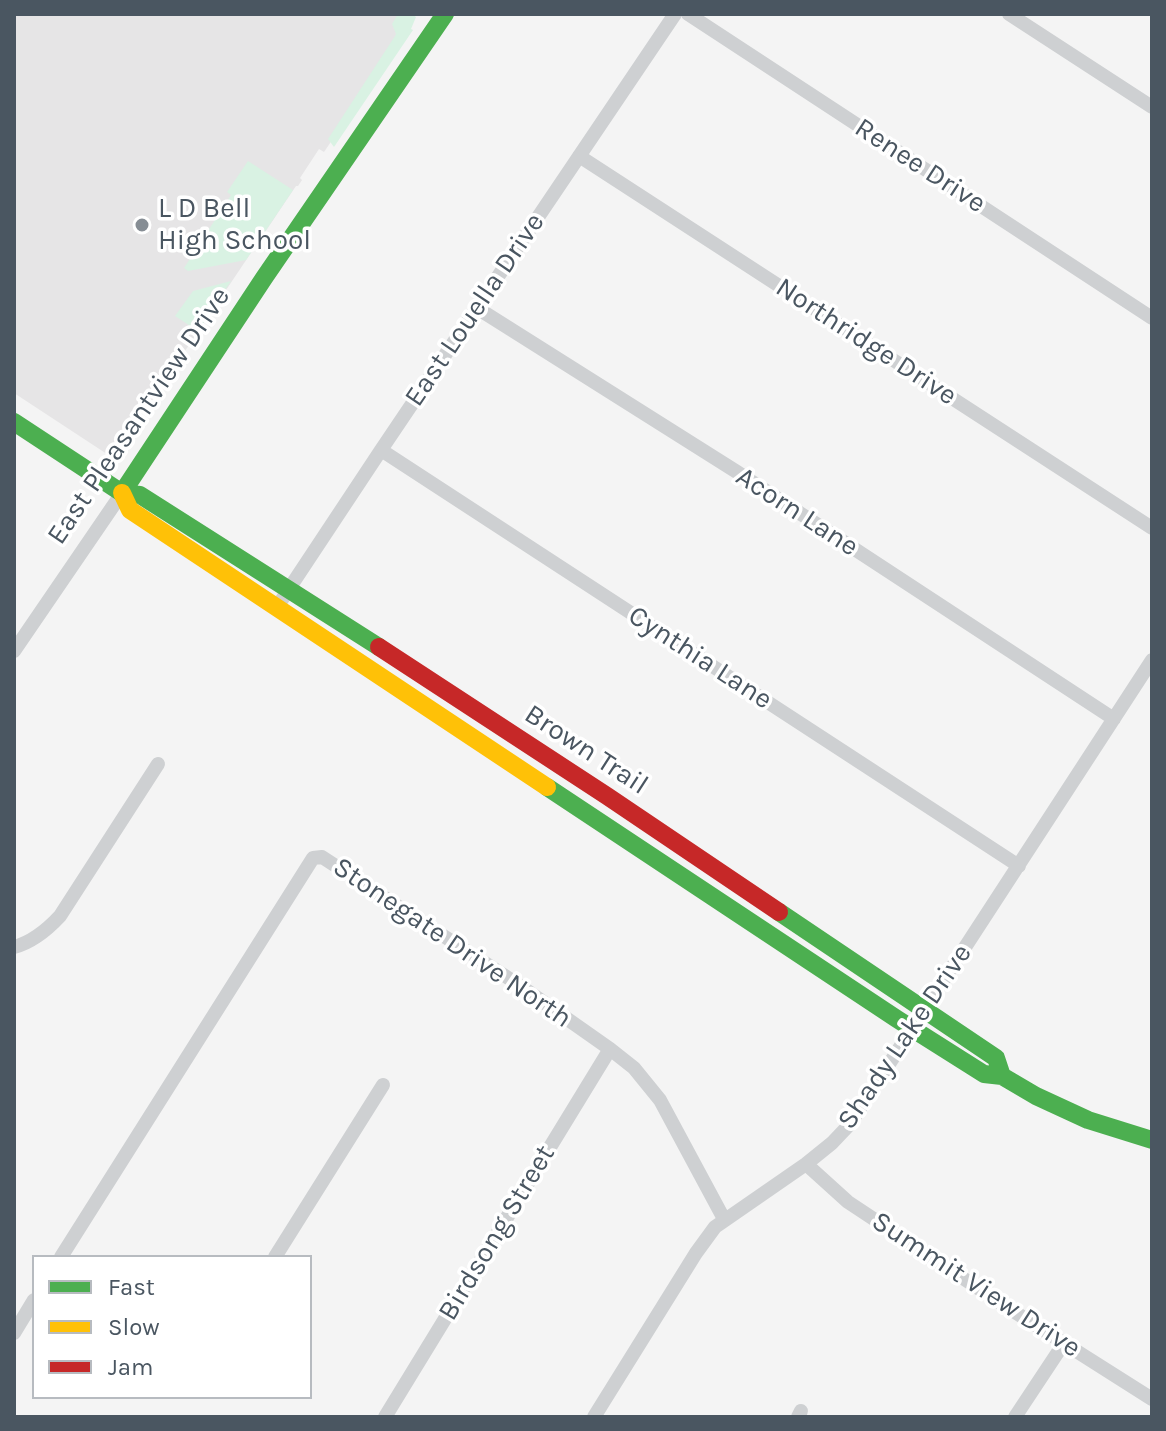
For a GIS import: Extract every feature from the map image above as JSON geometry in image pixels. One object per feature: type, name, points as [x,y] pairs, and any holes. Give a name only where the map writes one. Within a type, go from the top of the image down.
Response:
[{"type":"street","name":"East Pleasantview Drive","points":[[14,651],[445,14]]},
{"type":"street","name":"East Louella Drive","points":[[277,607],[675,14]]},
{"type":"street","name":"Renee Drive","points":[[688,14],[1152,318]]},
{"type":"street","points":[[1009,14],[1152,107]]},
{"type":"street","name":"Northridge Drive","points":[[579,156],[1152,528]]},
{"type":"street","name":"Acorn Lane","points":[[477,308],[737,472],[1114,719]]},
{"type":"street","name":"Brown Trail","points":[[14,422],[122,493],[140,495],[607,796],[996,1058],[1002,1076]]},
{"type":"street","name":"Cynthia Lane","points":[[381,450],[1019,866]]},
{"type":"street","name":"Brown Trail","points":[[122,493],[130,510],[984,1074],[1002,1076],[1088,1120],[1152,1140]]},
{"type":"street","name":"Shady Lake Drive","points":[[594,1417],[715,1227],[806,1164],[850,1124],[1152,660]]},
{"type":"street","points":[[14,947],[47,930],[60,916],[158,764]]},
{"type":"street","points":[[594,818],[607,796]]},
{"type":"street","name":"Stonegate Drive North","points":[[62,1255],[317,856],[508,978],[634,1068],[660,1100],[724,1219]]},
{"type":"street","name":"Birdsong Street","points":[[385,1417],[610,1049]]},
{"type":"street","points":[[276,1255],[383,1085]]},
{"type":"street","name":"Summit View Drive","points":[[806,1164],[848,1202],[1152,1399]]},
{"type":"street","points":[[14,1333],[32,1304]]},
{"type":"street","points":[[1015,1417],[1064,1343]]},
{"type":"shaded area","name":"L D Bell High School","points":[[14,14],[413,14],[405,26],[408,28],[324,152],[319,149],[298,186],[113,458],[14,393]]},
{"type":"green space","points":[[398,14],[416,17],[413,30],[334,147],[328,139],[395,36],[392,24]]},
{"type":"green space","points":[[248,161],[293,190],[246,260],[188,271],[184,268],[231,195],[227,192]]},
{"type":"green space","points":[[231,281],[198,331],[175,316],[193,291]]},
{"type":"traffic: fast","points":[[122,493],[264,278],[445,14]]},
{"type":"traffic: fast","points":[[14,422],[122,493],[140,495],[379,647]]},
{"type":"traffic: fast","points":[[547,787],[984,1074],[1002,1076],[1088,1120],[1152,1140]]},
{"type":"traffic: fast","points":[[779,912],[996,1058],[1002,1076]]},
{"type":"traffic: slow","points":[[122,493],[130,510],[547,787]]},
{"type":"traffic: jam","points":[[379,647],[779,912]]},
{"type":"place","name":"L D Bell High School","points":[[142,225]]}]
